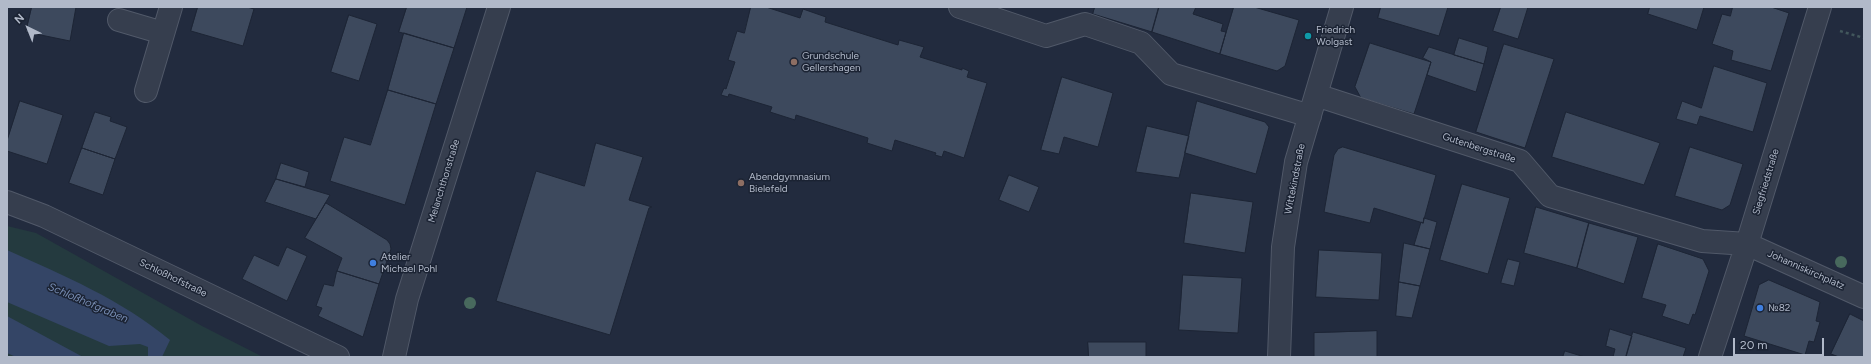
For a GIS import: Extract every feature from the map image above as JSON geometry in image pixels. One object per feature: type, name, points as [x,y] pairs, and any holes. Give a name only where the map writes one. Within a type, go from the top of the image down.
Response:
[{"type":"street","points":[[146,91],[171,7]]},
{"type":"street","name":"Melanchthonstraße","points":[[394,357],[407,299],[499,7]]},
{"type":"street","points":[[960,7],[1046,36],[1085,24],[1141,43],[1171,74],[1310,116]]},
{"type":"street","name":"Wittekindstraße","points":[[1279,357],[1282,247],[1296,162],[1342,7]]},
{"type":"street","name":"Siegfriedstraße","points":[[1710,357],[1747,244],[1820,7]]},
{"type":"street","points":[[119,20],[163,33]]},
{"type":"street","name":"Gutenbergstraße","points":[[1316,95],[1520,161],[1550,196],[1702,241],[1747,244]]},
{"type":"street","name":"Schloßhofstraße","points":[[7,202],[51,219],[338,357]]},
{"type":"street","name":"Johanniskirchplatz","points":[[1747,244],[1864,297]]},
{"type":"green space","points":[[7,226],[36,233],[202,326],[263,357],[7,357]]},
{"type":"water","name":"Schloßhofgraben","points":[[7,250],[92,289],[152,326],[170,340],[162,357],[148,357],[148,347],[140,344],[109,346],[7,302]]},
{"type":"water","points":[[7,316],[83,357],[16,357],[7,353]]},
{"type":"building","points":[[32,7],[76,7],[70,41],[26,32]]},
{"type":"building","points":[[198,7],[247,7],[254,9],[243,46],[191,31]]},
{"type":"building","points":[[407,7],[467,7],[454,48],[399,32]]},
{"type":"building","points":[[751,7],[766,7],[800,18],[803,9],[826,17],[825,22],[898,45],[899,40],[924,47],[920,57],[962,70],[962,68],[969,71],[967,77],[987,83],[964,158],[944,151],[942,157],[935,155],[936,153],[895,140],[892,151],[867,143],[868,138],[796,115],[795,120],[770,112],[772,107],[729,94],[728,97],[721,95],[724,88],[726,89],[735,62],[728,60],[737,31],[744,33]]},
{"type":"building","points":[[1095,7],[1159,7],[1152,32],[1093,14]]},
{"type":"building","points":[[1159,7],[1196,7],[1193,14],[1223,24],[1221,31],[1226,32],[1220,54],[1152,32]]},
{"type":"building","points":[[1234,7],[1254,7],[1299,20],[1285,66],[1277,71],[1220,54]]},
{"type":"building","points":[[1381,7],[1448,7],[1439,36],[1378,18]]},
{"type":"building","points":[[1501,7],[1528,7],[1518,39],[1493,31]]},
{"type":"building","points":[[1650,7],[1704,7],[1697,30],[1648,14]]},
{"type":"building","points":[[1733,7],[1771,7],[1789,13],[1771,71],[1731,60],[1733,51],[1712,44],[1722,14],[1730,16]]},
{"type":"building","points":[[349,15],[377,24],[359,81],[331,72]]},
{"type":"building","points":[[404,33],[454,48],[436,104],[388,90]]},
{"type":"building","points":[[1459,38],[1488,47],[1484,64],[1454,55]]},
{"type":"building","points":[[1370,43],[1431,62],[1414,114],[1361,98],[1355,87]]},
{"type":"building","points":[[1504,44],[1554,59],[1525,148],[1476,132]]},
{"type":"building","points":[[1429,47],[1484,64],[1476,92],[1427,75],[1431,62],[1423,58]]},
{"type":"building","points":[[1714,66],[1767,83],[1753,132],[1700,116],[1697,125],[1676,119],[1682,101],[1701,108]]},
{"type":"building","points":[[1062,77],[1113,93],[1098,147],[1064,137],[1059,154],[1041,150]]},
{"type":"building","points":[[388,90],[436,104],[405,205],[330,181],[344,137],[370,145]]},
{"type":"building","points":[[20,101],[63,115],[47,164],[7,151],[7,141]]},
{"type":"building","points":[[1197,101],[1265,122],[1269,127],[1256,174],[1185,153]]},
{"type":"building","points":[[95,112],[111,117],[110,121],[127,127],[115,159],[82,148]]},
{"type":"building","points":[[1566,112],[1660,143],[1644,185],[1552,157]]},
{"type":"building","points":[[1147,126],[1189,136],[1179,178],[1136,172]]},
{"type":"building","points":[[596,143],[643,157],[629,200],[652,207],[649,208],[610,335],[496,301],[536,171],[584,186]]},
{"type":"building","points":[[1343,147],[1436,175],[1423,223],[1374,208],[1370,223],[1324,212],[1334,155],[1338,149]]},
{"type":"building","points":[[1690,147],[1743,164],[1730,205],[1722,210],[1675,196]]},
{"type":"building","points":[[82,148],[115,159],[103,195],[69,183]]},
{"type":"building","points":[[281,163],[309,172],[305,187],[276,179]]},
{"type":"building","points":[[1009,175],[1039,187],[1029,212],[999,200]]},
{"type":"building","points":[[276,179],[330,195],[316,219],[265,202]]},
{"type":"building","points":[[1462,184],[1510,198],[1488,274],[1440,260]]},
{"type":"building","points":[[1191,193],[1253,202],[1245,253],[1184,243]]},
{"type":"building","points":[[326,203],[387,240],[390,244],[391,249],[379,284],[337,271],[342,258],[305,238]]},
{"type":"building","points":[[1536,207],[1589,223],[1577,268],[1524,253]]},
{"type":"building","points":[[1424,218],[1437,222],[1430,249],[1414,245],[1421,222],[1423,223]]},
{"type":"building","points":[[1589,223],[1638,237],[1624,284],[1577,268]]},
{"type":"building","points":[[1404,243],[1430,249],[1420,286],[1399,282]]},
{"type":"building","points":[[1658,244],[1703,259],[1709,271],[1695,315],[1693,314],[1689,325],[1662,316],[1666,305],[1642,298]]},
{"type":"building","points":[[287,247],[307,256],[287,301],[242,279],[254,255],[278,266]]},
{"type":"building","points":[[1319,250],[1382,253],[1379,300],[1316,297]]},
{"type":"building","points":[[1508,259],[1520,262],[1514,286],[1501,283]]},
{"type":"building","points":[[337,271],[379,284],[363,337],[318,316],[322,308],[316,306],[324,284],[333,286]]},
{"type":"building","points":[[1183,275],[1242,278],[1238,333],[1179,330]]},
{"type":"building","points":[[1769,280],[1820,302],[1816,321],[1820,322],[1814,342],[1809,341],[1805,355],[1744,336],[1759,285]]},
{"type":"building","points":[[1399,282],[1420,286],[1412,318],[1396,316]]},
{"type":"building","points":[[1850,314],[1864,321],[1864,357],[1839,357],[1831,354]]},
{"type":"building","points":[[1610,329],[1632,336],[1626,357],[1613,357],[1615,349],[1606,346]]},
{"type":"building","points":[[1377,331],[1377,357],[1314,357],[1314,333]]},
{"type":"building","points":[[1633,332],[1686,348],[1683,357],[1626,357]]},
{"type":"building","points":[[1088,342],[1146,342],[1146,357],[1089,357]]},
{"type":"building","points":[[1565,351],[1585,357],[1563,357]]},
{"type":"place","name":"Friedrich Wolgast","points":[[1308,36]]},
{"type":"place","name":"Grundschule Gellershagen","points":[[794,62]]},
{"type":"place","name":"Abendgymnasium Bielefeld","points":[[741,183]]},
{"type":"place","name":"Atelier Michael Pohl","points":[[373,263]]},
{"type":"place","name":"№82","points":[[1760,308]]}]
